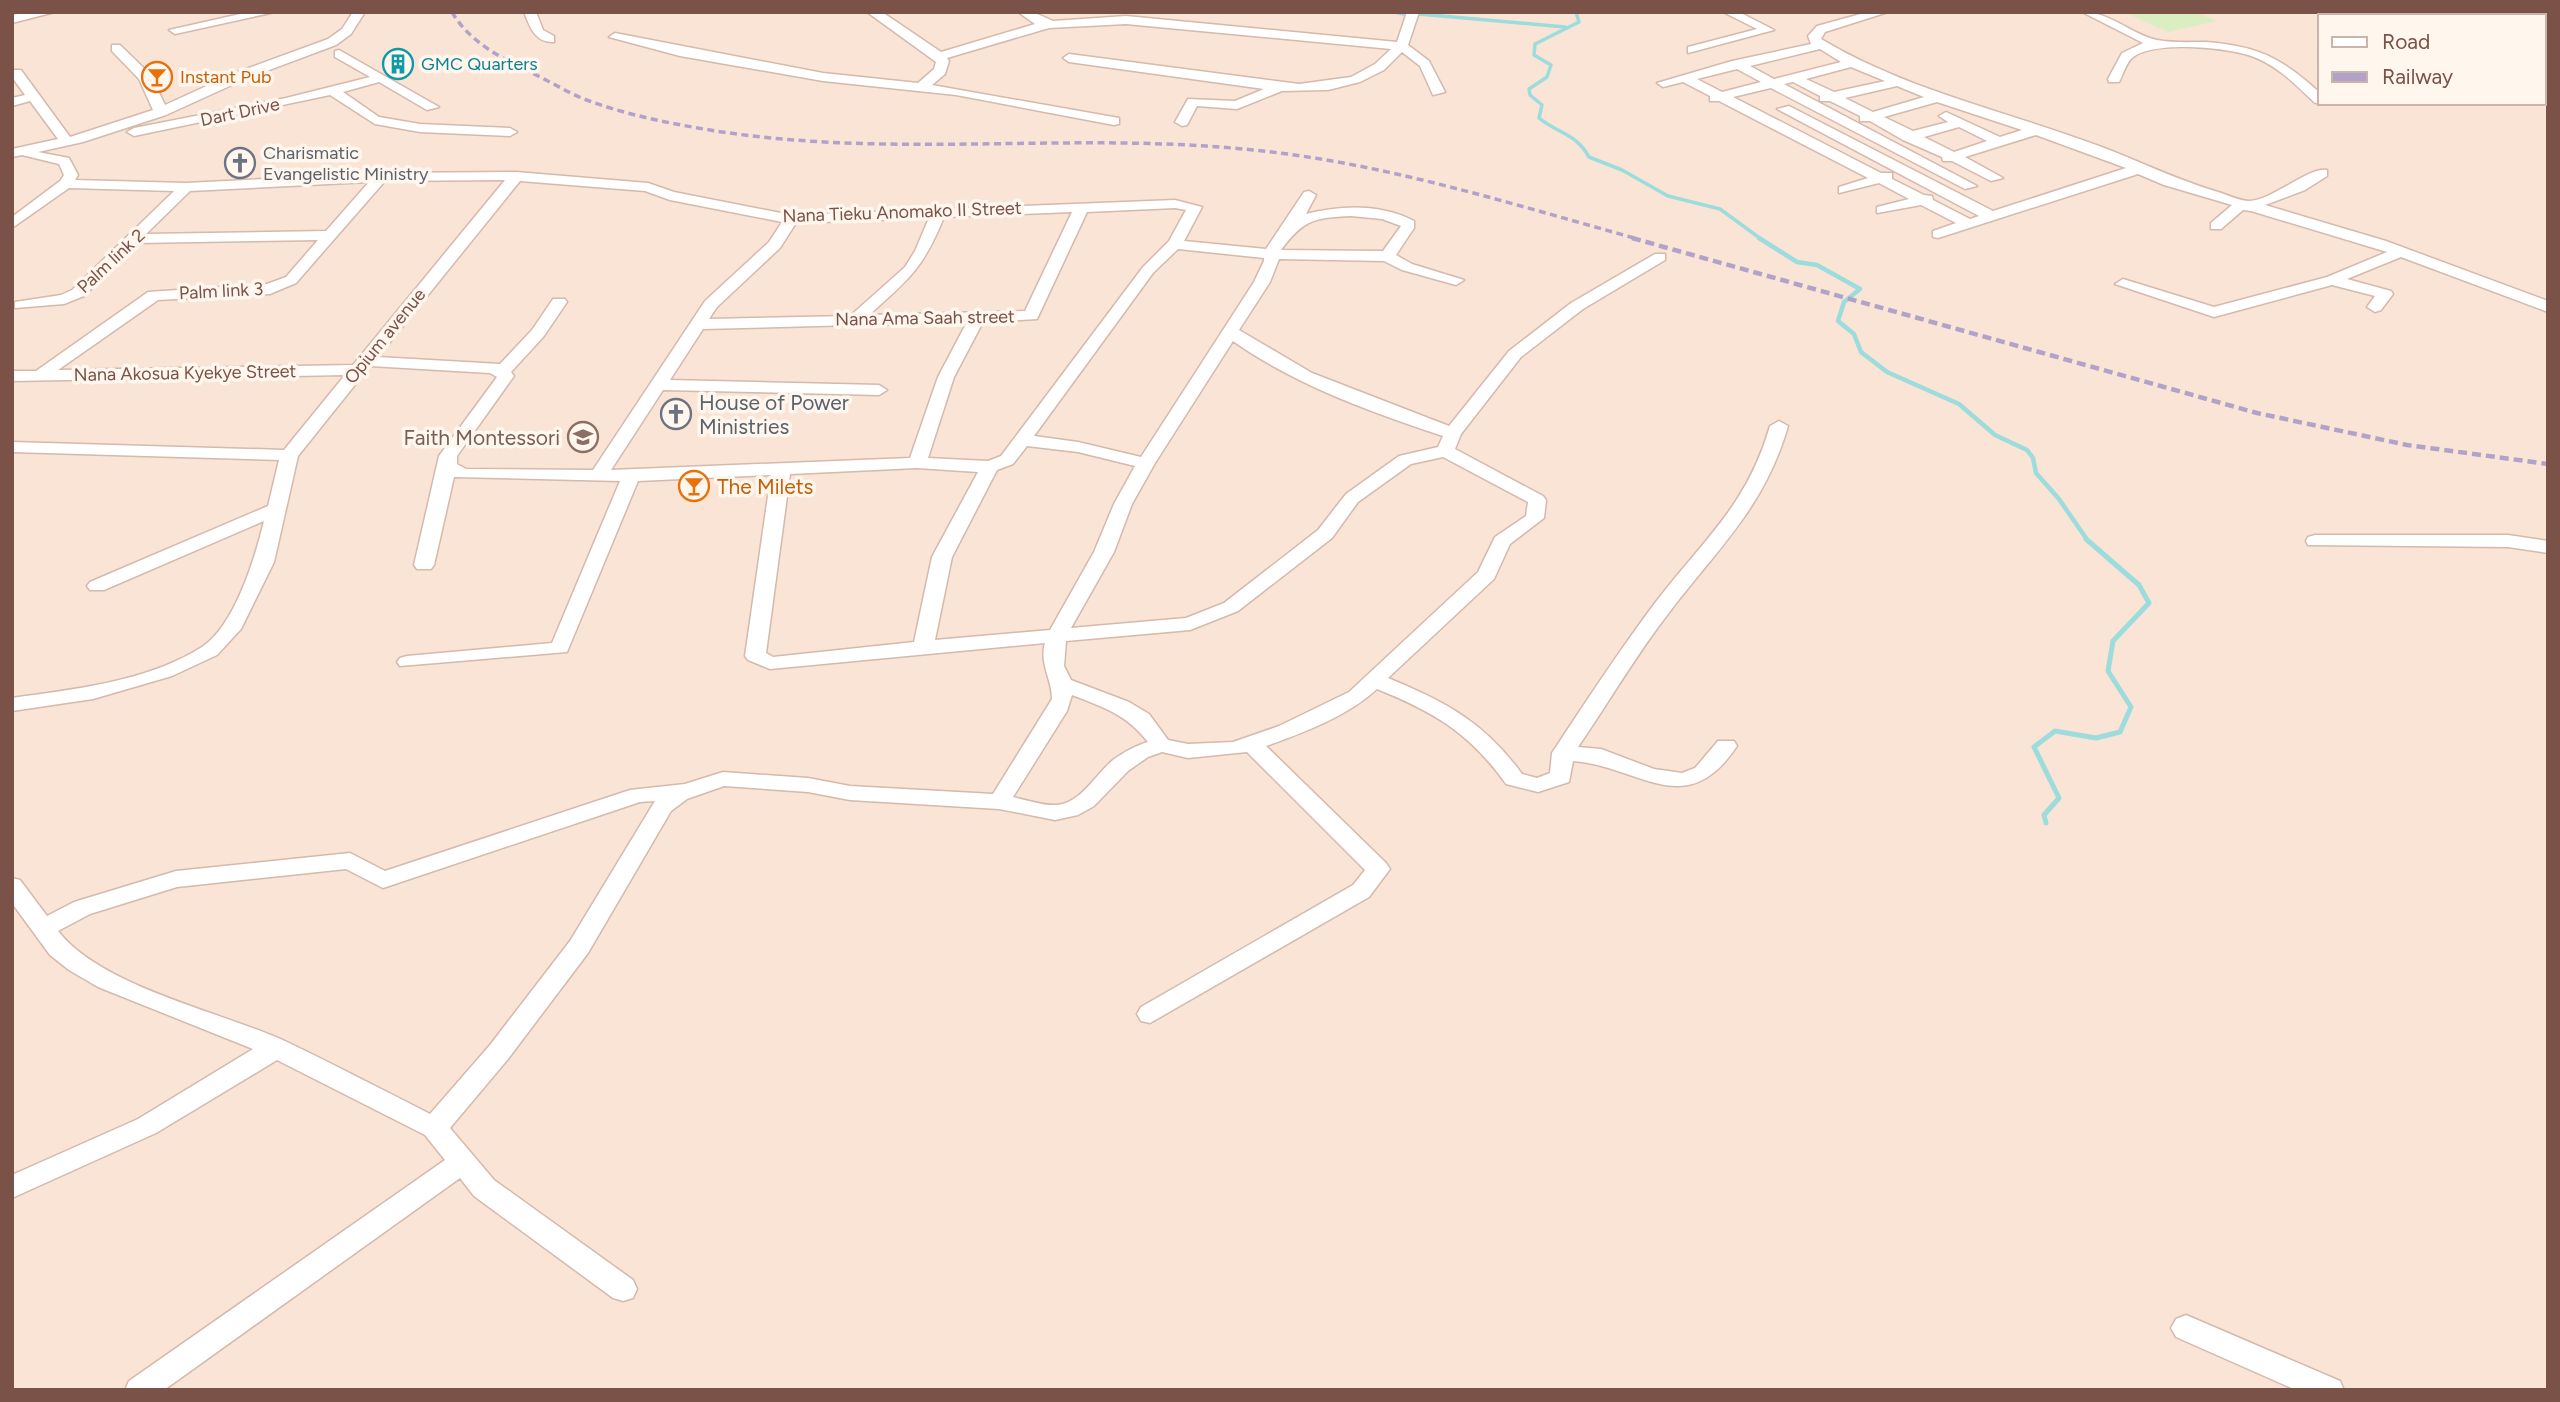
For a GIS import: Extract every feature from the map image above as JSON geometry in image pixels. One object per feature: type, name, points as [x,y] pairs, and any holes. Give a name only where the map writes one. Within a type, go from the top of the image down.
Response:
[{"type":"street","points":[[12,19],[49,12]]},
{"type":"street","points":[[175,30],[269,12]]},
{"type":"street","points":[[14,153],[97,134],[161,112],[240,76],[332,42],[347,31],[359,12]]},
{"type":"street","points":[[530,12],[538,32],[550,39]]},
{"type":"street","points":[[873,12],[939,56],[943,66],[922,86]]},
{"type":"street","points":[[1024,12],[1047,25]]},
{"type":"street","points":[[1069,58],[1279,87],[1308,88],[1351,80],[1369,73],[1402,46],[1413,12]]},
{"type":"street","points":[[1692,50],[1768,30],[1729,12]]},
{"type":"street","points":[[1882,12],[1821,29],[1814,36],[1819,46],[1852,63],[1937,98],[2037,130],[2244,206],[2353,235],[2545,303]]},
{"type":"street","points":[[2088,12],[2153,43],[2235,48],[2258,54],[2285,68],[2318,98]]},
{"type":"street","points":[[939,56],[1047,25],[1126,20],[1402,46],[1425,64],[1438,92]]},
{"type":"street","points":[[615,37],[680,52],[823,77],[922,86],[1114,121]]},
{"type":"street","points":[[2114,79],[2126,56],[2153,43]]},
{"type":"street","points":[[1663,83],[1819,46]]},
{"type":"street","points":[[116,48],[145,77],[161,112]]},
{"type":"street","points":[[339,54],[432,107]]},
{"type":"street","points":[[1700,102],[1852,63]]},
{"type":"street","points":[[1735,64],[1970,186]]},
{"type":"street","points":[[1709,71],[1744,90]]},
{"type":"street","points":[[16,73],[67,142]]},
{"type":"street","name":"Dart Drive","points":[[97,134],[150,130],[333,91],[380,78]]},
{"type":"street","points":[[1685,78],[1965,222]]},
{"type":"street","points":[[1795,78],[1996,178],[1882,210]]},
{"type":"street","points":[[1736,121],[1898,82]]},
{"type":"street","points":[[1182,122],[1193,102],[1237,105],[1279,87]]},
{"type":"street","points":[[333,91],[366,116],[379,121],[420,128],[509,132]]},
{"type":"street","points":[[12,102],[35,96]]},
{"type":"street","points":[[1774,141],[1937,98]]},
{"type":"street","points":[[1919,103],[1999,142]]},
{"type":"street","points":[[1784,108],[1989,215]]},
{"type":"street","points":[[1813,163],[1960,122]]},
{"type":"street","points":[[1936,129],[1978,148]]},
{"type":"street","points":[[1844,190],[2037,130]]},
{"type":"street","points":[[12,224],[66,184],[71,174],[64,161],[14,153]]},
{"type":"street","points":[[1938,234],[1965,222],[2138,169]]},
{"type":"street","points":[[2216,226],[2244,206],[2300,187],[2322,173]]},
{"type":"street","name":"Nana Tieku Anomako II Street","points":[[66,184],[186,187],[381,177],[516,176],[638,185],[670,196],[791,219],[1175,204],[1195,207],[1175,243]]},
{"type":"street","name":"Opium avenue","points":[[12,705],[86,694],[165,672],[210,651],[231,629],[264,562],[289,455],[516,176]]},
{"type":"street","name":"Palm link 3","points":[[39,376],[153,295],[270,289],[281,286],[291,280],[381,177]]},
{"type":"street","name":"Palm link 2","points":[[21,305],[64,299],[78,293],[136,240],[186,187]]},
{"type":"street","points":[[1270,254],[1293,224],[1309,195]]},
{"type":"street","name":"Nana Ama Saah street","points":[[699,324],[857,317],[1026,317],[1034,314],[1082,207]]},
{"type":"street","points":[[857,317],[910,270],[923,251],[939,212]]},
{"type":"street","points":[[1293,224],[1315,214],[1339,212],[1405,221],[1408,228],[1387,256]]},
{"type":"street","points":[[599,475],[661,385],[711,304],[775,245],[791,219]]},
{"type":"street","points":[[136,240],[331,235]]},
{"type":"street","points":[[448,466],[462,474],[599,475],[781,471],[918,463],[990,467],[1007,460],[1148,270],[1175,243],[1270,254],[1387,256],[1407,267],[1456,280]]},
{"type":"street","points":[[2123,284],[2214,312],[2332,280],[2399,251]]},
{"type":"street","points":[[999,802],[1062,699],[1062,684],[1054,666],[1053,650],[1058,634],[1104,552],[1123,504],[1146,463],[1268,272],[1272,261],[1270,254]]},
{"type":"street","points":[[1445,451],[1453,433],[1515,354],[1577,306],[1612,287],[1617,279],[1660,257]]},
{"type":"street","points":[[2332,280],[2385,295],[2375,307]]},
{"type":"street","points":[[424,565],[448,466],[448,456],[506,376],[503,371],[538,333],[559,302]]},
{"type":"street","points":[[918,463],[946,377],[977,318]]},
{"type":"street","points":[[1231,331],[1254,348],[1343,391],[1453,433]]},
{"type":"street","name":"Nana Akosua Kyekye Street","points":[[12,376],[361,366],[494,368],[503,371]]},
{"type":"street","points":[[661,385],[879,390]]},
{"type":"street","points":[[1375,680],[1437,706],[1494,751],[1514,779],[1538,785],[1552,783],[1562,777],[1563,753],[1662,608],[1744,507],[1769,464],[1779,426]]},
{"type":"street","points":[[1022,440],[1069,446],[1146,463]]},
{"type":"street","points":[[12,447],[289,455]]},
{"type":"street","points":[[44,928],[82,908],[176,879],[350,861],[383,880],[638,794],[686,791],[723,779],[808,785],[850,793],[999,802],[1055,813],[1070,810],[1086,801],[1130,757],[1161,745],[1188,751],[1235,749],[1287,731],[1356,697],[1487,575],[1502,541],[1535,518],[1537,499],[1445,451],[1405,460],[1352,498],[1325,534],[1231,607],[1190,624],[1058,634],[769,663],[755,656],[781,471]]},
{"type":"street","points":[[923,648],[942,557],[990,467]]},
{"type":"street","points":[[407,662],[560,648],[631,475]]},
{"type":"street","points":[[97,586],[278,508]]},
{"type":"street","points":[[2315,541],[2508,541],[2548,547]]},
{"type":"street","points":[[1062,684],[1122,707],[1141,719],[1161,745]]},
{"type":"street","points":[[1150,1014],[1361,891],[1378,869],[1250,743]]},
{"type":"street","points":[[1563,753],[1601,757],[1650,775],[1683,780],[1703,773],[1726,746]]},
{"type":"street","points":[[434,1128],[499,1052],[579,947],[663,806],[686,791]]},
{"type":"street","points":[[12,886],[59,949],[107,981],[276,1048],[434,1128],[484,1188],[623,1289]]},
{"type":"street","points":[[12,1187],[146,1126],[276,1048]]},
{"type":"street","points":[[140,1390],[461,1162]]},
{"type":"street","points":[[2186,1328],[2329,1390]]},
{"type":"shaded area","points":[[12,12],[2548,12],[2548,1390],[12,1390]]},
{"type":"green space","points":[[2124,12],[2195,12],[2217,21],[2168,32]]},
{"type":"waterway","points":[[1395,12],[1403,14]]},
{"type":"waterway","points":[[1576,12],[1579,22],[1535,44],[1534,55],[1551,65],[1547,77],[1529,89],[1530,95],[1542,105],[1539,118],[1579,143],[1589,157],[1622,170],[1668,196],[1720,209],[1761,239]]},
{"type":"waterway","points":[[1419,14],[1565,27]]},
{"type":"waterway","points":[[1759,238],[1797,262],[1817,265],[1860,289],[1844,302],[1838,321],[1854,334],[1861,352],[1887,372],[1959,404],[1995,435],[2027,450],[2033,458],[2036,473],[2059,499],[2088,540]]},
{"type":"waterway","points":[[2046,823],[2044,815],[2059,798],[2034,747],[2055,731],[2096,738],[2120,732],[2131,707],[2108,671],[2113,641],[2149,603],[2139,585],[2088,540]]},
{"type":"railway","points":[[452,12],[468,33],[488,49],[571,93],[616,110],[683,125],[783,139],[850,143],[1119,143],[1253,150],[1351,164],[1447,186],[1638,239]]},
{"type":"railway","points":[[1632,238],[2257,413],[2407,445],[2548,464]]},
{"type":"place","name":"GMC Quarters","points":[[398,64]]},
{"type":"place","name":"Instant Pub","points":[[157,77]]},
{"type":"place","name":"Charismatic Evangelistic Ministry","points":[[240,163]]},
{"type":"place","name":"House of Power Ministries","points":[[676,414]]},
{"type":"place","name":"Faith Montessori","points":[[583,437]]},
{"type":"place","name":"The Milets","points":[[694,486]]}]
